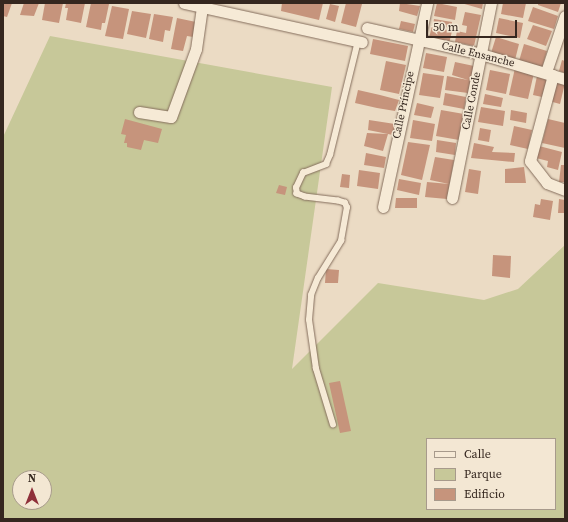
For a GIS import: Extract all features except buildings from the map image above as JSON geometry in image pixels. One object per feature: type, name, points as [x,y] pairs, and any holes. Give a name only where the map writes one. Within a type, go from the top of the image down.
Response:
[{"type":"street","points":[[184,3],[360,42]]},
{"type":"street","name":"Calle Príncipe","points":[[383,206],[418,41],[428,3]]},
{"type":"street","name":"Calle Conde","points":[[452,198],[491,3]]},
{"type":"street","points":[[139,112],[171,117],[196,49],[202,7]]},
{"type":"street","points":[[565,16],[549,74],[530,161],[547,183],[565,190]]},
{"type":"street","name":"Calle Ensanche","points":[[367,28],[418,41],[481,54],[565,79]]},
{"type":"lane","points":[[333,425],[316,369],[309,314],[311,295],[318,278],[341,241],[347,208],[345,203],[338,201],[305,198],[297,194],[296,188],[303,172],[326,164],[330,155],[360,42],[367,28]]},
{"type":"green space","points":[[50,36],[332,87],[292,369],[378,283],[484,300],[518,289],[565,245],[565,519],[3,519],[3,137]]}]
